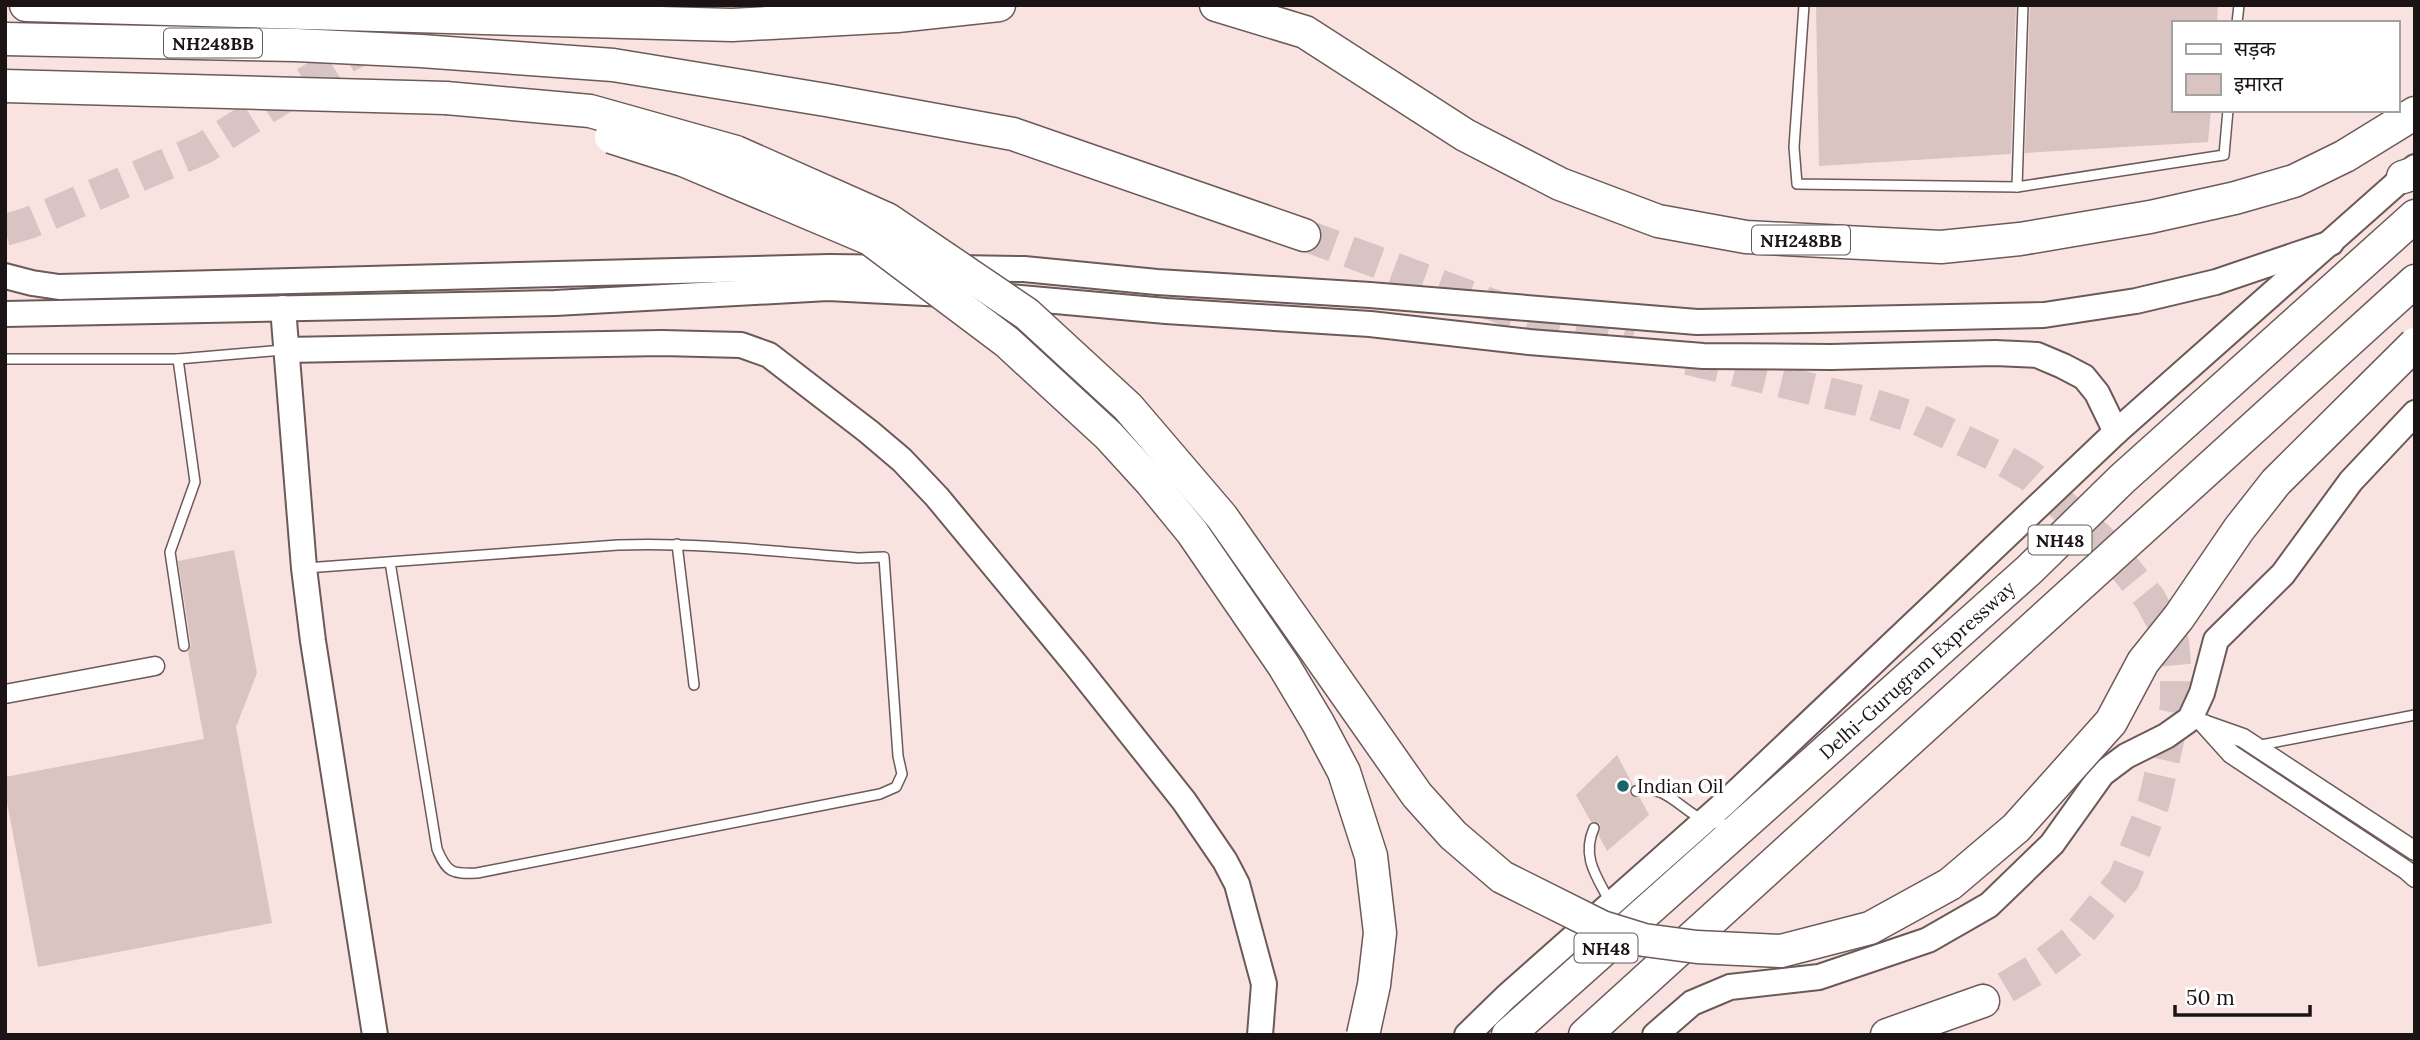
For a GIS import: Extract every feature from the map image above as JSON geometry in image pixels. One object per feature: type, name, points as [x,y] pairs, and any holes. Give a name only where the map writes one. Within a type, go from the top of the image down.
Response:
[{"type":"highway","name":"NH248BB","points":[[26,5],[732,25],[897,16],[999,5]]},
{"type":"highway","name":"NH248BB","points":[[1216,5],[1305,32],[1465,135],[1560,184],[1658,221],[1746,237],[1941,247],[2020,239],[2150,217],[2235,198],[2294,181],[2344,156],[2415,113]]},
{"type":"highway","name":"NH248BB","points":[[5,39],[296,45],[613,65],[1013,134],[1304,235]]},
{"type":"highway","points":[[5,86],[446,97],[590,111],[736,152],[887,219],[1027,314],[1128,407],[1223,517],[1417,795],[1453,835],[1502,877],[1601,927],[1644,940],[1697,947],[1781,950],[1870,928],[1950,884],[2016,828],[2111,722],[2143,662],[2179,617],[2239,529],[2276,482],[2415,344]]},
{"type":"highway","points":[[493,100],[683,160],[870,239],[1007,342],[1109,436],[1192,532],[1284,666],[1344,772],[1371,856],[1380,933],[1374,985],[1363,1035]]},
{"type":"highway","name":"Delhi-Gurugram Expressway","points":[[1508,1035],[2029,570],[2122,479],[2415,216]]},
{"type":"highway","name":"NH48","points":[[1585,1035],[2415,281]]},
{"type":"highway","points":[[1887,1035],[1983,1001]]},
{"type":"main road","points":[[1467,1035],[1506,997],[1705,821],[2116,432],[2411,172]]},
{"type":"main road","points":[[5,276],[60,287],[829,267],[1024,269],[1157,282],[1370,295],[1711,322],[2044,315],[2136,301],[2216,282],[2331,243]]},
{"type":"main road","points":[[5,314],[555,303],[828,288],[1025,298],[1166,311],[1370,324],[1529,342],[1703,356],[1845,357],[1995,353],[2036,355],[2084,377],[2097,393],[2116,432]]},
{"type":"main road","points":[[284,308],[304,568],[375,1035]]},
{"type":"main road","points":[[286,350],[662,343],[741,345],[769,355],[869,432],[902,460],[937,496],[1185,801],[1237,884],[1264,984],[1260,1035]]},
{"type":"main road","points":[[1655,1035],[1692,1003],[1730,987],[1819,977],[1928,940],[1989,905],[2052,844],[2102,774],[2126,756],[2197,722],[2216,639],[2283,574],[2351,481],[2415,413]]},
{"type":"street","points":[[5,694],[155,666]]},
{"type":"street","points":[[2197,722],[2243,738],[2415,851]]},
{"type":"street","points":[[2197,722],[2231,754],[2415,878]]},
{"type":"lane","points":[[1804,5],[1794,147],[1797,184],[2017,187],[2224,155],[2228,112]]},
{"type":"lane","points":[[2017,187],[2023,5]]},
{"type":"lane","points":[[5,359],[178,359],[286,350]]},
{"type":"lane","points":[[178,359],[195,482],[170,552],[184,646]]},
{"type":"lane","points":[[304,568],[618,545],[677,544],[858,558],[884,557],[898,756],[902,775],[896,787],[880,794],[477,873],[458,874],[444,867],[437,849],[390,562]]},
{"type":"lane","points":[[677,544],[694,685]]},
{"type":"lane","points":[[2254,746],[2415,715]]},
{"type":"lane","points":[[1636,791],[1657,791],[1705,821],[1742,826]]},
{"type":"lane","points":[[1594,828],[1588,843],[1589,862],[1611,904]]},
{"type":"building","points":[[1816,5],[2016,5],[2011,154],[1819,166]]},
{"type":"building","points":[[2030,5],[2218,5],[2217,21],[2172,21],[2172,112],[2211,112],[2208,142],[2025,153]]},
{"type":"building","points":[[234,550],[257,673],[236,727],[272,923],[38,967],[5,792],[5,777],[204,739],[188,652],[191,645],[178,561]]},
{"type":"building","points":[[1617,755],[1633,785],[1629,789],[1630,795],[1640,798],[1649,815],[1607,851],[1599,836],[1600,824],[1591,822],[1576,795]]},
{"type":"tunnel","points":[[5,230],[29,223],[204,148],[345,58],[434,12]]},
{"type":"tunnel","points":[[1304,235],[1536,321],[1631,345]]},
{"type":"tunnel","points":[[1688,359],[1865,402],[1915,418],[1994,455],[2029,475],[2104,543],[2150,599],[2173,642],[2176,706],[2154,802],[2124,879],[2072,942],[2035,970],[1983,1001]]},
{"type":"place","name":"Indian Oil","points":[[1623,786]]}]
